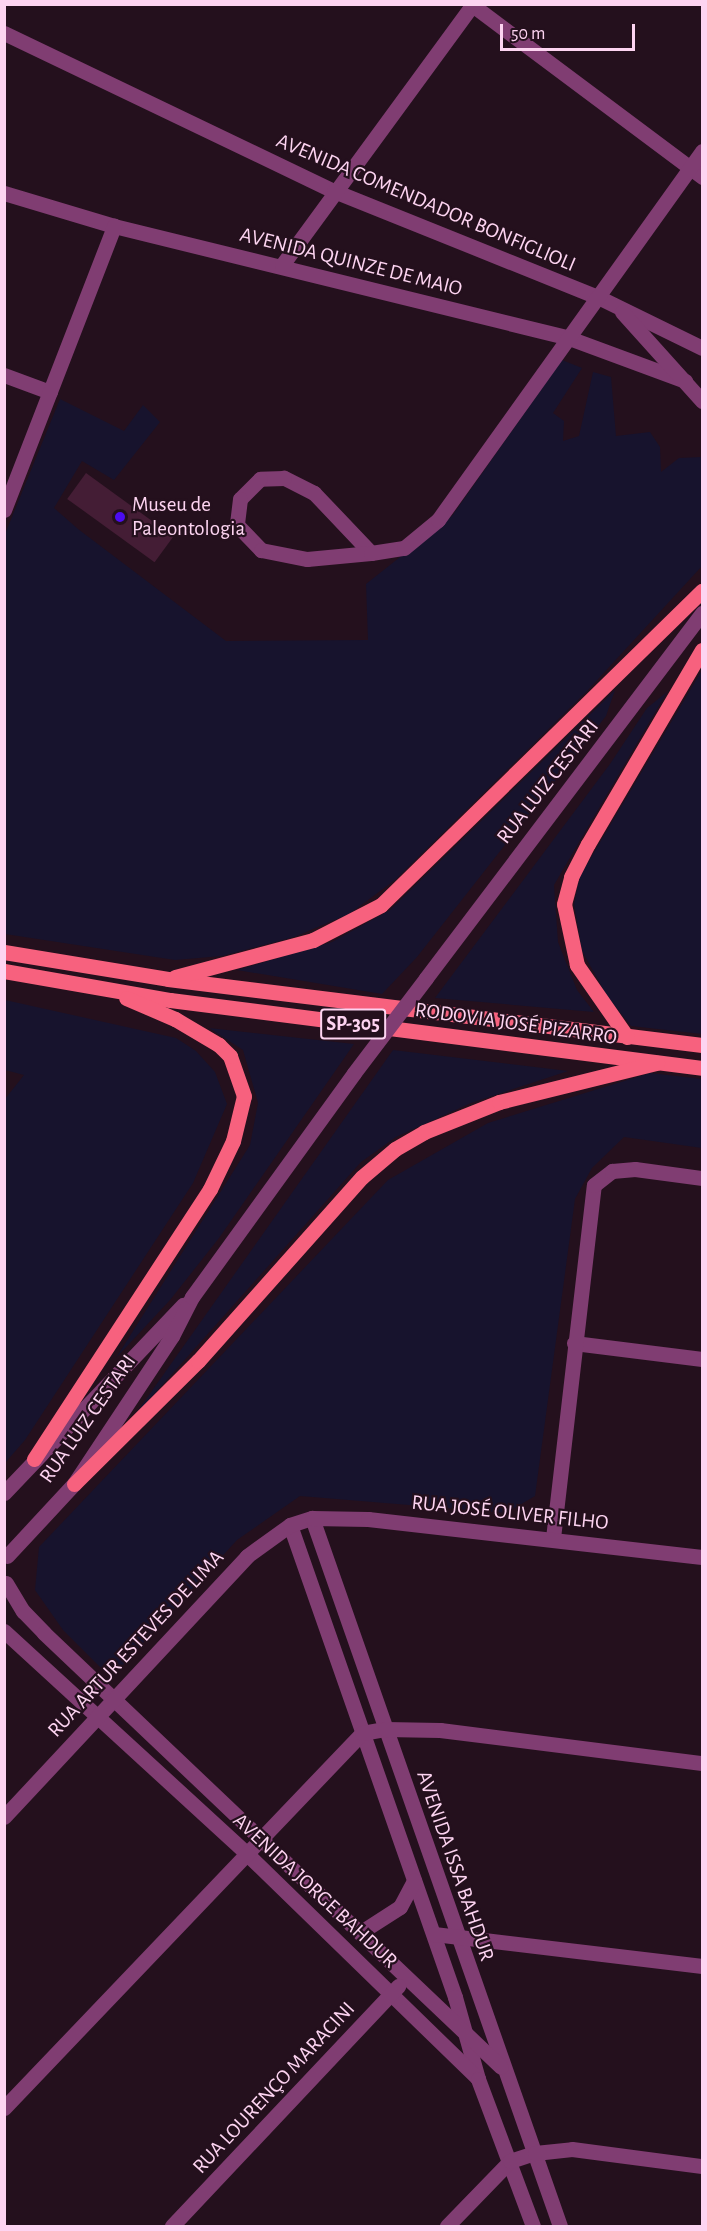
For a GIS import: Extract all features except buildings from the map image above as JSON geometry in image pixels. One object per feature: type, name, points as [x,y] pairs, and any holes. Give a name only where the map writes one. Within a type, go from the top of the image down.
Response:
[{"type":"main road","points":[[168,979],[313,940],[381,905],[702,591]]},
{"type":"main road","points":[[627,1037],[577,965],[564,904],[571,877],[588,844],[702,650]]},
{"type":"main road","name":"RODOVIA JOSÉ PIZARRO","points":[[4,952],[168,979],[702,1045]]},
{"type":"main road","name":"RODOVIA JOSÉ PIZARRO","points":[[4,971],[104,989],[702,1068]]},
{"type":"main road","points":[[33,1459],[210,1189],[233,1141],[244,1096],[230,1056],[219,1045],[175,1019],[104,989]]},
{"type":"main road","points":[[74,1484],[198,1361],[362,1177],[395,1149],[424,1132],[499,1102],[657,1063]]},
{"type":"street","points":[[282,265],[472,5],[696,172]]},
{"type":"street","name":"AVENIDA COMENDADOR BONFIGLIOLI","points":[[4,33],[334,191],[598,297],[702,348]]},
{"type":"street","points":[[371,553],[314,493],[284,478],[260,479],[240,499],[237,525],[261,550],[307,559],[371,553],[404,548],[438,520],[598,297],[696,172],[702,151]]},
{"type":"street","name":"AVENIDA QUINZE DE MAIO","points":[[4,193],[114,226],[282,265],[569,338],[685,381]]},
{"type":"street","points":[[4,510],[114,226]]},
{"type":"street","points":[[616,306],[702,401]]},
{"type":"street","points":[[4,375],[50,392]]},
{"type":"street","name":"RUA LUIZ CESTARI","points":[[4,1492],[33,1459],[192,1297],[354,1073],[702,613]]},
{"type":"street","points":[[553,1538],[591,1196],[598,1179],[612,1170],[635,1168],[702,1178]]},
{"type":"street","name":"RUA LUIZ CESTARI","points":[[6,1553],[74,1484],[172,1336],[192,1297]]},
{"type":"street","points":[[574,1343],[702,1359]]},
{"type":"street","name":"RUA JOSÉ OLIVER FILHO","points":[[312,1518],[368,1519],[553,1538],[702,1557]]},
{"type":"street","name":"RUA ARTUR ESTEVES DE LIMA","points":[[4,1817],[247,1556],[290,1525],[312,1518]]},
{"type":"street","name":"AVENIDA ISSA BAHDUR","points":[[312,1518],[458,1935],[501,2067],[535,2153],[560,2226]]},
{"type":"street","name":"AVENIDA ISSA BAHDUR","points":[[290,1525],[434,1934],[469,2040],[478,2079]]},
{"type":"street","points":[[5,1585],[6,1553]]},
{"type":"street","name":"AVENIDA JORGE BAHDUR","points":[[5,1585],[23,1611],[112,1699],[361,1932],[469,2040],[501,2067]]},
{"type":"street","name":"AVENIDA JORGE BAHDUR","points":[[4,1631],[247,1854],[478,2079],[533,2226]]},
{"type":"street","points":[[4,2108],[362,1733],[385,1729],[440,1730],[702,1763]]},
{"type":"street","points":[[361,1932],[400,1907],[414,1881]]},
{"type":"street","points":[[434,1934],[458,1935],[702,1966]]},
{"type":"street","name":"RUA LOURENÇO MARACINI","points":[[172,2226],[406,1978]]},
{"type":"street","points":[[447,2226],[510,2160],[535,2153],[572,2149],[702,2166]]},
{"type":"shaded area","points":[[562,360],[582,368],[553,413],[564,421],[563,441],[579,436],[593,372],[611,377],[616,436],[650,432],[660,447],[661,472],[679,458],[702,457],[702,566],[588,690],[395,880],[349,914],[294,937],[222,956],[175,960],[5,934],[5,534],[60,399],[124,431],[143,405],[160,422],[114,480],[82,461],[54,508],[78,529],[226,641],[368,640],[366,584],[452,516]]},
{"type":"shaded area","points":[[702,670],[702,1034],[631,1026],[607,996],[582,951],[574,904],[580,876]]},
{"type":"shaded area","points":[[615,690],[606,716],[417,957],[382,994],[237,970],[332,942],[390,910]]},
{"type":"shaded area","points":[[667,692],[554,885],[558,942],[577,990],[594,1012],[435,998],[610,764],[647,708]]},
{"type":"shaded area","points":[[5,1000],[176,1038],[196,1051],[215,1072],[227,1104],[193,1183],[25,1440],[5,1463],[5,1099],[24,1075],[5,1070]]},
{"type":"shaded area","points":[[209,1028],[354,1044],[219,1238],[170,1300],[116,1358],[250,1145],[258,1103],[243,1050]]},
{"type":"shaded area","points":[[393,1050],[568,1071],[471,1103],[396,1137],[361,1162],[132,1419]]},
{"type":"shaded area","points":[[650,1073],[702,1079],[702,1148],[624,1137],[592,1168],[575,1199],[535,1496],[506,1513],[300,1496],[237,1540],[111,1678],[63,1630],[35,1590],[39,1547],[388,1180],[488,1123]]},
{"type":"place","name":"Museu de Paleontologia","points":[[120,517]]}]
